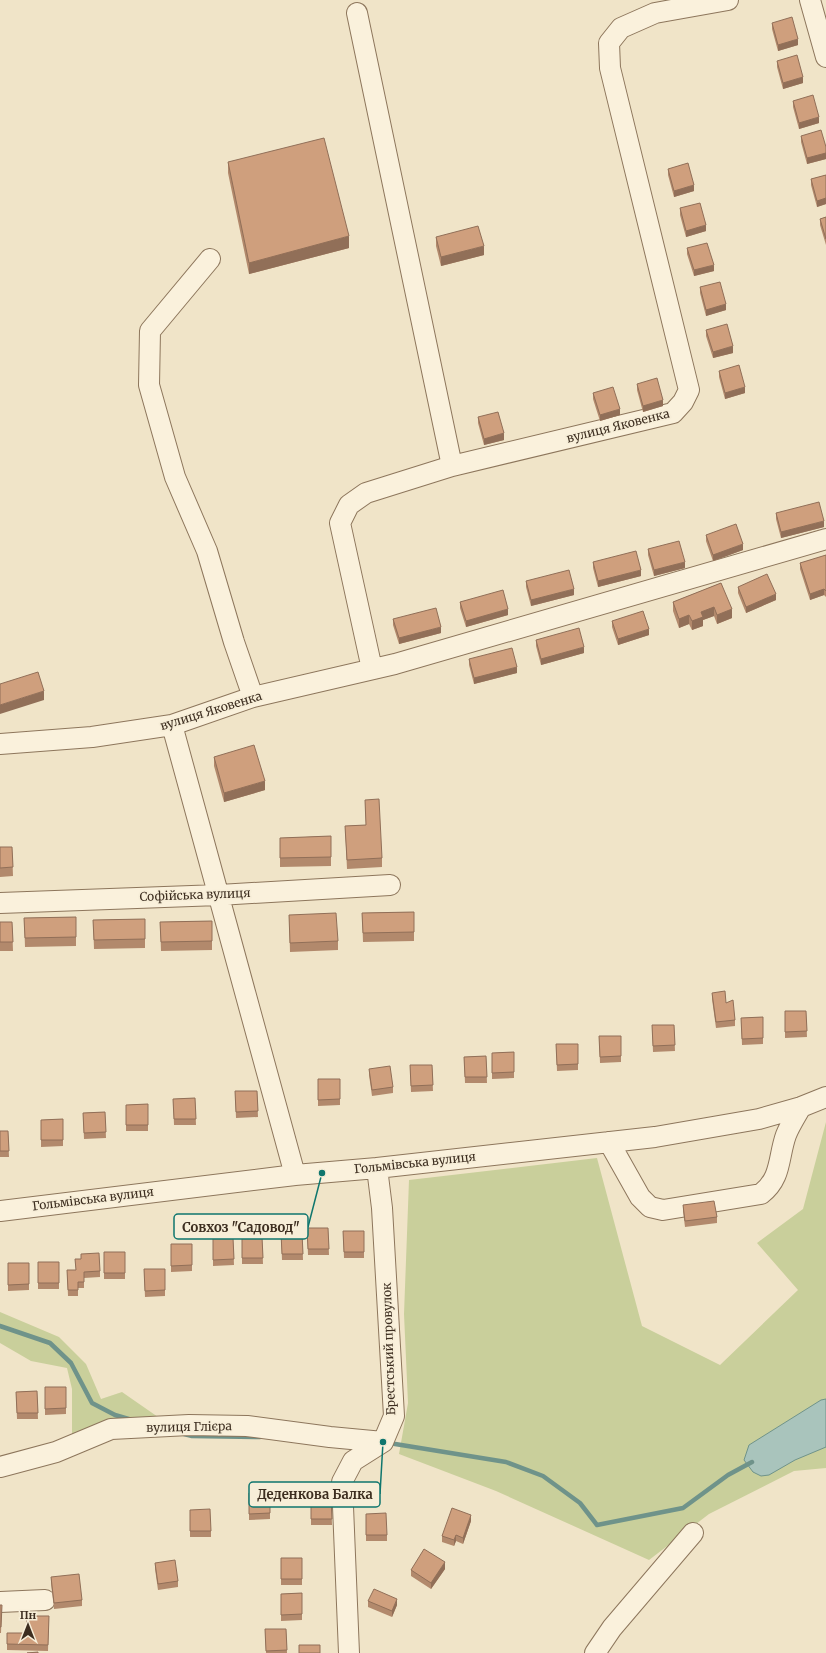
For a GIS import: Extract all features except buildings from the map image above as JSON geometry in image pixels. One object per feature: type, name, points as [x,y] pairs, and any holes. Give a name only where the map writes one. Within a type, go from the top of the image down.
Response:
[{"type":"street","name":"вулиця Яковенка","points":[[372,669],[340,522],[349,505],[366,493],[452,466],[673,413],[683,402],[689,390],[610,68],[609,43],[621,28],[655,13],[728,0]]},
{"type":"street","points":[[810,0],[826,57]]},
{"type":"street","points":[[357,13],[452,466]]},
{"type":"street","points":[[210,259],[150,331],[149,384],[175,477],[207,551],[234,642],[254,696]]},
{"type":"street","name":"вулиця Яковенка","points":[[0,744],[92,737],[172,725],[254,696],[372,669],[826,539]]},
{"type":"street","points":[[172,725],[295,1175]]},
{"type":"street","name":"Софійська вулиця","points":[[0,903],[219,895],[390,885]]},
{"type":"street","name":"Гольмівська вулиця","points":[[0,1211],[295,1175],[377,1168],[609,1142],[711,1128],[759,1118],[801,1107],[826,1098]]},
{"type":"street","points":[[609,1142],[640,1197],[650,1206],[663,1210],[761,1194],[769,1188],[773,1182],[780,1164],[786,1135],[801,1107]]},
{"type":"street","name":"Брестський провулок","points":[[377,1168],[382,1208],[394,1416],[383,1442]]},
{"type":"street","name":"вулиця Глієра","points":[[0,1466],[56,1452],[111,1429],[189,1425],[247,1426],[330,1437],[383,1442]]},
{"type":"street","points":[[349,1653],[342,1482],[353,1461],[383,1442]]},
{"type":"street","points":[[595,1653],[612,1628],[693,1534]]},
{"type":"street","points":[[0,1602],[45,1600]]},
{"type":"green space","points":[[826,1122],[826,1468],[794,1471],[709,1514],[649,1560],[496,1491],[399,1454],[408,1403],[404,1314],[409,1180],[597,1158],[642,1326],[720,1365],[798,1290],[757,1243],[803,1209]]},
{"type":"green space","points":[[0,1312],[59,1337],[86,1364],[101,1399],[122,1392],[158,1417],[72,1436],[72,1389],[67,1368],[31,1361],[0,1343]]},
{"type":"water","points":[[826,1399],[826,1447],[795,1460],[769,1475],[761,1476],[753,1472],[744,1460],[749,1445],[821,1400]]},
{"type":"waterway","points":[[0,1326],[50,1343],[71,1363],[92,1403],[115,1415],[132,1420]]},
{"type":"waterway","points":[[184,1434],[192,1436],[260,1437]]},
{"type":"waterway","points":[[389,1443],[506,1462],[543,1476],[580,1503],[597,1525],[683,1508],[728,1475],[752,1462]]},
{"type":"place","name":"Совхоз \"Садовод\"","points":[[322,1173]]},
{"type":"place","name":"Деденкова Балка","points":[[383,1442]]}]
